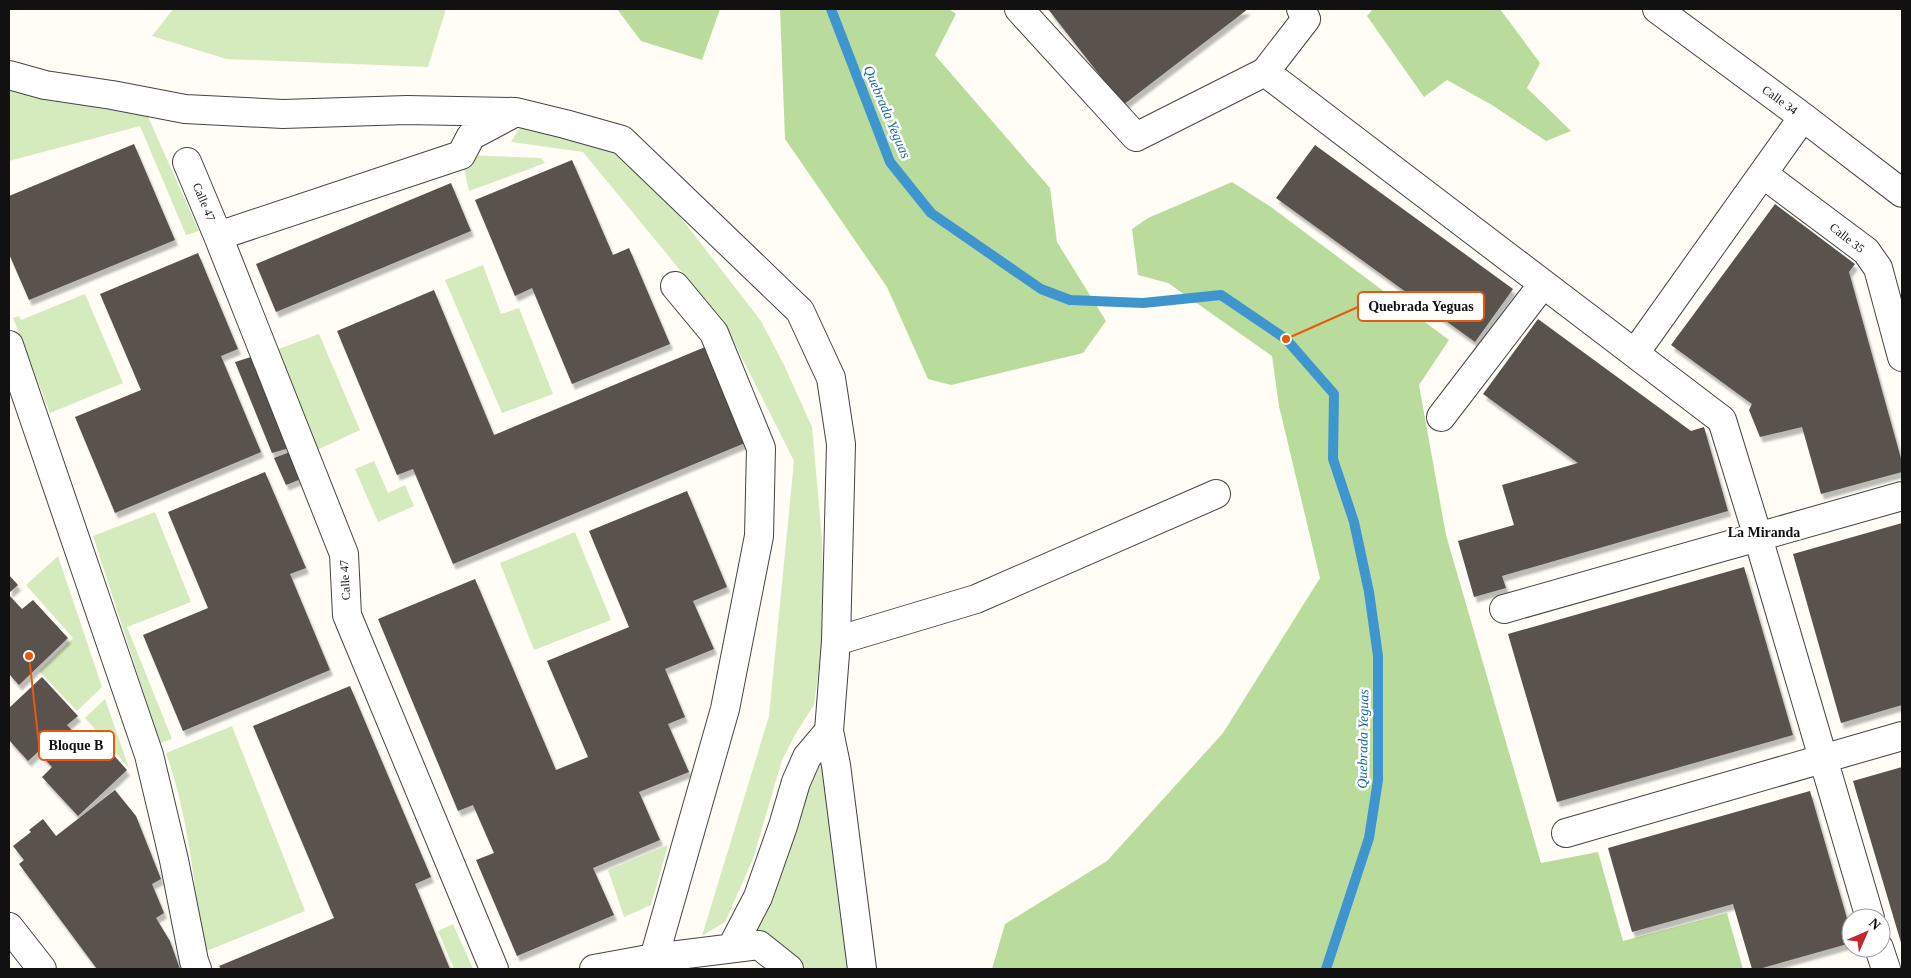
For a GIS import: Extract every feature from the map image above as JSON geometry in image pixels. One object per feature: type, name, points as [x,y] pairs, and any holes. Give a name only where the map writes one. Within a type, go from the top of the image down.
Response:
[{"type":"street","points":[[1019,9],[1136,137],[1265,72],[1306,18],[1301,9]]},
{"type":"street","name":"Calle 34","points":[[1657,9],[1902,193]]},
{"type":"street","points":[[1265,72],[1722,420],[1867,908]]},
{"type":"street","points":[[9,75],[45,85],[185,109],[283,114],[407,110],[516,112],[622,140],[800,311],[831,378],[841,444],[836,641],[829,731],[836,765],[862,969]]},
{"type":"street","points":[[218,236],[461,155],[471,136],[516,112]]},
{"type":"street","points":[[1636,353],[1803,117]]},
{"type":"street","name":"Calle 47","points":[[187,162],[344,554],[347,615],[494,969]]},
{"type":"street","name":"Calle 35","points":[[1763,174],[1866,251],[1878,268],[1902,357]]},
{"type":"street","points":[[1441,417],[1543,284]]},
{"type":"street","points":[[654,958],[725,709],[759,536],[760,448],[714,333],[675,286]]},
{"type":"street","points":[[9,345],[149,755],[197,969]]},
{"type":"street","points":[[836,641],[976,598],[1216,494]]},
{"type":"street","points":[[1504,609],[1902,496]]},
{"type":"street","points":[[732,947],[761,889],[796,782],[807,757],[829,731]]},
{"type":"street","points":[[1566,833],[1902,736]]},
{"type":"street","points":[[9,927],[42,969]]},
{"type":"street","points":[[594,969],[654,958],[759,944],[789,969]]},
{"type":"green space","points":[[173,9],[446,9],[428,67],[226,59],[152,36]]},
{"type":"green space","points":[[617,9],[720,9],[702,60],[641,41]]},
{"type":"green space","points":[[780,9],[949,9],[956,14],[935,55],[1050,188],[1057,242],[1106,321],[1083,353],[951,385],[928,379],[887,287],[785,139]]},
{"type":"green space","points":[[1373,9],[1500,9],[1540,63],[1527,88],[1571,131],[1546,141],[1492,105],[1447,80],[1424,97],[1367,16]]},
{"type":"green space","points":[[9,85],[145,110],[199,231],[186,235],[140,126],[9,161]]},
{"type":"green space","points":[[520,127],[564,132],[611,148],[668,201],[761,321],[784,365],[812,427],[822,539],[824,628],[814,705],[782,760],[753,859],[725,922],[702,936],[769,716],[794,461],[726,326],[583,152],[511,142]]},
{"type":"green space","points":[[461,155],[541,158],[545,163],[469,191]]},
{"type":"green space","points":[[1232,182],[1271,207],[1449,340],[1419,385],[1446,535],[1541,863],[1598,852],[1623,941],[1727,913],[1743,969],[992,969],[1005,924],[1107,861],[1223,733],[1320,578],[1279,406],[1272,356],[1168,283],[1138,275],[1132,229],[1148,218]]},
{"type":"green space","points":[[483,265],[501,314],[519,308],[553,394],[502,413],[445,280]]},
{"type":"green space","points":[[85,294],[123,383],[50,413],[13,318],[19,316],[21,320]]},
{"type":"green space","points":[[319,334],[360,430],[315,451],[276,350]]},
{"type":"green space","points":[[374,461],[388,493],[405,485],[414,506],[378,522],[355,469]]},
{"type":"green space","points":[[155,512],[191,602],[127,627],[172,739],[160,743],[93,536]]},
{"type":"green space","points":[[575,532],[611,620],[534,650],[500,563]]},
{"type":"green space","points":[[58,556],[102,687],[77,711],[39,671],[73,638],[26,585]]},
{"type":"green space","points":[[105,699],[129,768],[85,718]]},
{"type":"green space","points":[[232,726],[305,911],[204,952],[185,826],[174,777],[166,753]]},
{"type":"green space","points":[[826,765],[830,772],[848,969],[804,969],[800,964],[755,933],[773,900],[805,794],[818,766]]},
{"type":"green space","points":[[668,845],[651,905],[624,917],[608,870]]},
{"type":"green space","points":[[453,924],[473,969],[454,969],[438,931]]},
{"type":"building","points":[[1048,9],[1248,9],[1123,105]]},
{"type":"building","points":[[134,144],[175,240],[29,300],[9,254],[9,196]]},
{"type":"building","points":[[1315,145],[1513,289],[1475,342],[1276,198]]},
{"type":"building","points":[[572,160],[613,255],[629,248],[670,344],[572,384],[532,288],[515,296],[475,200]]},
{"type":"building","points":[[451,183],[471,231],[276,312],[256,264]]},
{"type":"building","points":[[1775,204],[1855,264],[1849,272],[1902,462],[1902,472],[1821,494],[1802,427],[1760,437],[1749,410],[1752,404],[1671,345]]},
{"type":"building","points":[[198,253],[238,349],[221,356],[261,452],[115,513],[75,417],[141,390],[100,294]]},
{"type":"building","points":[[434,290],[494,435],[705,347],[745,443],[453,564],[413,469],[397,475],[337,331]]},
{"type":"building","points":[[1538,319],[1691,431],[1704,427],[1728,511],[1502,576],[1506,588],[1474,597],[1458,541],[1514,525],[1502,485],[1578,463],[1483,394]]},
{"type":"building","points":[[251,357],[289,448],[272,453],[235,362]]},
{"type":"building","points":[[290,452],[301,479],[286,485],[274,458]]},
{"type":"building","points":[[265,472],[306,568],[290,574],[330,670],[183,731],[143,635],[208,608],[168,512]]},
{"type":"building","points":[[687,491],[727,587],[693,601],[714,649],[665,669],[685,717],[668,724],[689,772],[639,792],[660,840],[593,868],[614,915],[517,956],[476,860],[494,853],[473,805],[458,811],[378,619],[475,579],[556,770],[588,757],[547,661],[629,627],[589,531]]},
{"type":"building","points":[[1902,523],[1902,705],[1841,723],[1793,554]]},
{"type":"building","points":[[1744,567],[1793,735],[1557,802],[1508,634]]},
{"type":"building","points":[[9,575],[18,585],[9,593]]},
{"type":"building","points":[[9,595],[22,609],[33,600],[68,638],[19,685],[9,674]]},
{"type":"building","points":[[42,677],[78,716],[67,725],[82,741],[92,731],[127,770],[78,816],[42,777],[52,767],[38,752],[28,761],[9,740],[9,708]]},
{"type":"building","points":[[350,686],[431,877],[415,884],[450,969],[221,969],[219,966],[334,918],[253,726]]},
{"type":"building","points":[[1902,767],[1902,946],[1891,908],[1853,781]]},
{"type":"building","points":[[115,790],[136,816],[161,879],[152,884],[164,913],[156,918],[170,941],[180,969],[97,969],[19,864],[24,860],[13,846],[31,832],[29,830],[43,819],[56,836]]},
{"type":"building","points":[[1810,791],[1844,908],[1841,908],[1841,946],[1759,969],[1752,969],[1733,904],[1632,932],[1608,848]]},
{"type":"waterway","name":"Quebrada Yeguas","points":[[831,9],[890,162],[931,213],[1041,289],[1070,300],[1143,303],[1221,295],[1286,339],[1334,394],[1333,459],[1354,522],[1369,592],[1378,656],[1378,780],[1369,838],[1326,969]]},
{"type":"place","name":"Quebrada Yeguas","points":[[1286,339]]},
{"type":"place","name":"Bloque B","points":[[29,656]]},
{"type":"district","name":"La Miranda","points":[[1764,532]]}]
